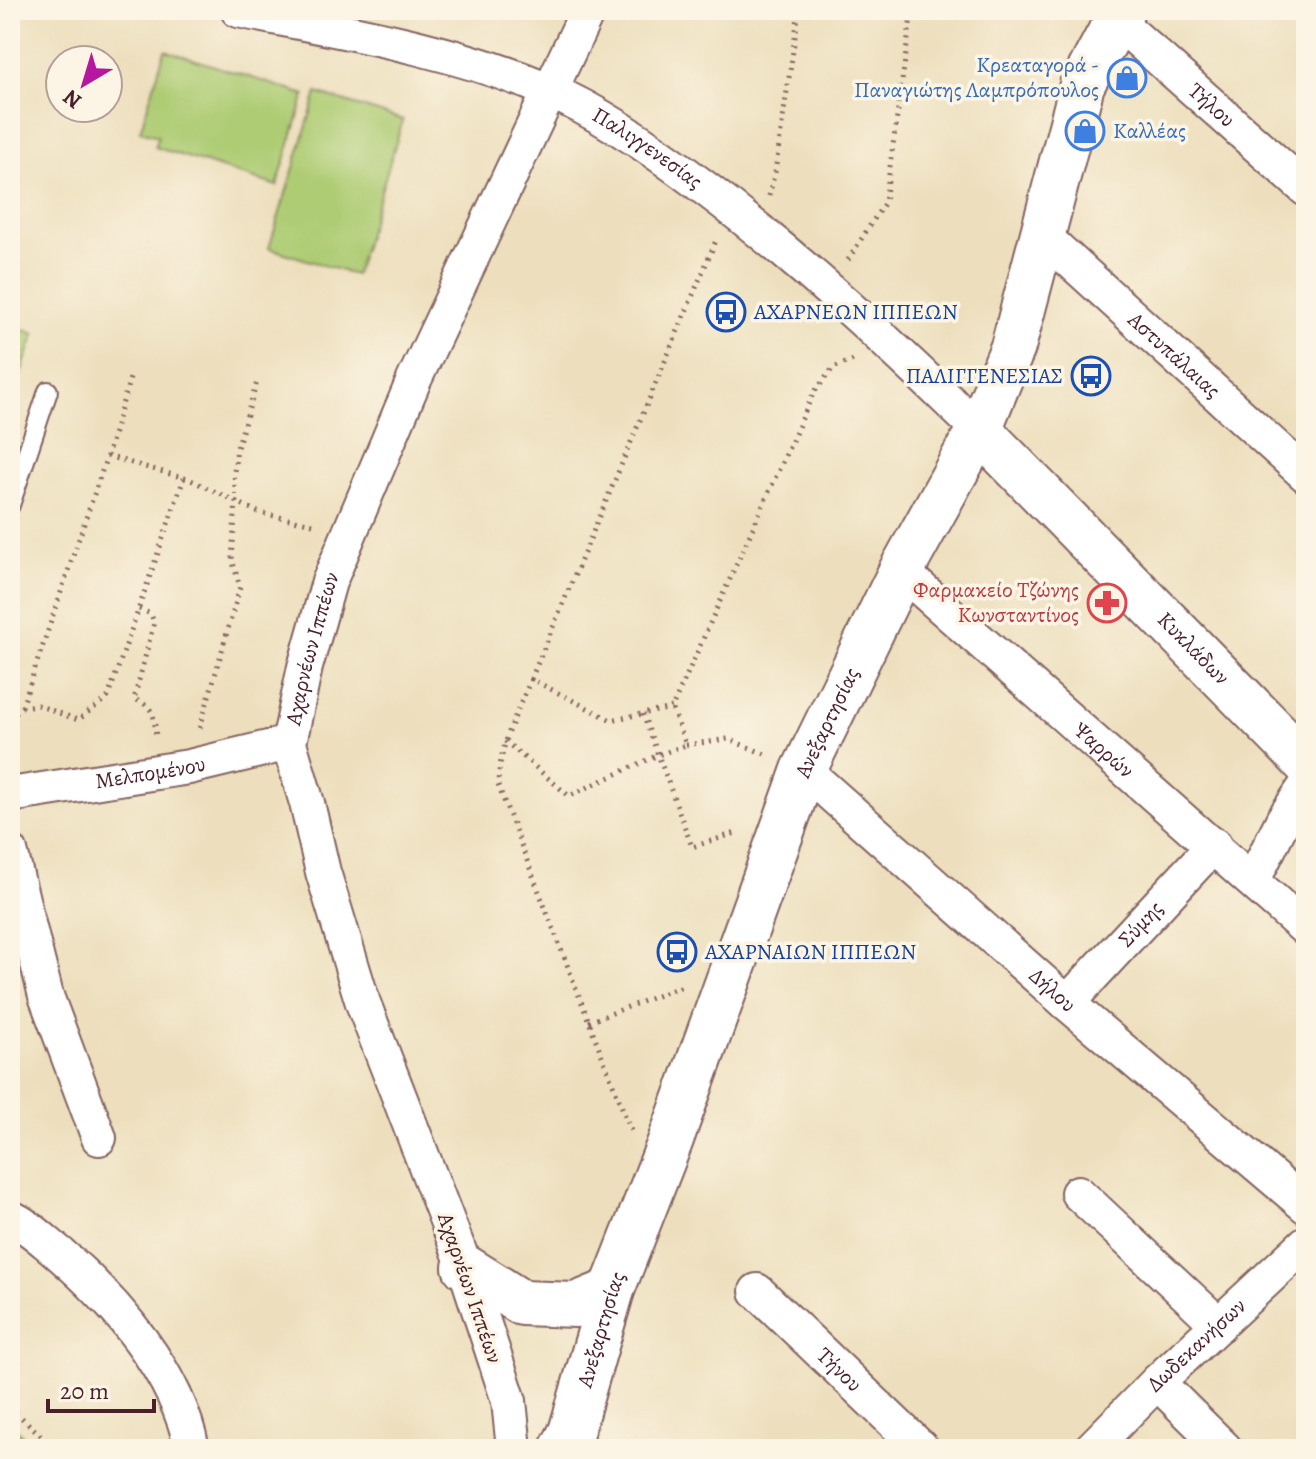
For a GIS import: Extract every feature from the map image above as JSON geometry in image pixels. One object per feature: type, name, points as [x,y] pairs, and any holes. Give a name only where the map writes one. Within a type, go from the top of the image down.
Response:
[{"type":"street","name":"Παλιγγενεσίας","points":[[238,10],[400,42],[487,68],[549,90],[654,149],[830,288],[979,430]]},
{"type":"street","name":"Αχαρνέων Ιππέων","points":[[514,1449],[509,1401],[465,1267],[363,1003],[323,872],[289,743],[329,582],[414,380],[588,10]]},
{"type":"street","name":"Τήλου","points":[[1119,15],[1306,189]]},
{"type":"street","name":"Ανεξαρτησίας","points":[[575,1443],[612,1290],[670,1142],[804,770],[901,571],[979,430],[1013,347],[1082,85],[1119,15]]},
{"type":"street","name":"Αστυπάλαιας","points":[[1041,234],[1306,475]]},
{"type":"street","name":"Κυκλάδων","points":[[979,430],[1306,763]]},
{"type":"street","name":"Ψαρρών","points":[[901,571],[1306,929]]},
{"type":"street","name":"Μελπομένου","points":[[10,795],[173,770],[289,743]]},
{"type":"street","name":"Δήλου","points":[[804,770],[1067,1003],[1306,1206]]},
{"type":"street","points":[[1253,880],[1283,820],[1306,786]]},
{"type":"street","name":"Σύμης","points":[[1067,1003],[1214,845]]},
{"type":"street","points":[[10,851],[46,996],[99,1138]]},
{"type":"street","points":[[1078,1193],[1219,1325]]},
{"type":"street","points":[[10,1217],[25,1224],[93,1282],[145,1345],[186,1421],[192,1449]]},
{"type":"street","name":"Δωδεκανήσων","points":[[1091,1449],[1157,1382],[1306,1243]]},
{"type":"street","points":[[465,1267],[522,1303],[576,1305],[612,1290]]},
{"type":"street","name":"Τήνου","points":[[757,1291],[922,1449]]},
{"type":"street","points":[[1157,1382],[1225,1449]]},
{"type":"lane","points":[[10,505],[48,391]]},
{"type":"path","points":[[670,1142],[649,1145],[641,1144],[634,1138],[498,785],[499,762],[531,679],[742,216],[770,194],[799,10]]},
{"type":"path","points":[[830,288],[885,202],[912,10]]},
{"type":"path","points":[[686,745],[672,708],[813,394],[833,368],[890,345]]},
{"type":"path","points":[[10,719],[22,707],[107,456],[130,378]]},
{"type":"path","points":[[173,770],[240,587],[232,559],[236,501],[234,472],[237,448],[257,382]]},
{"type":"path","points":[[107,456],[184,478],[260,513],[350,532]]},
{"type":"path","points":[[22,707],[37,705],[78,720],[108,697],[184,478]]},
{"type":"path","points":[[139,609],[151,614],[154,623],[134,699],[147,704],[154,715],[173,770]]},
{"type":"path","points":[[531,679],[611,720],[672,708]]},
{"type":"path","points":[[643,714],[692,847],[788,816]]},
{"type":"path","points":[[505,741],[536,771],[569,796],[658,755],[686,745],[728,739],[804,770]]},
{"type":"path","points":[[589,1022],[734,965]]},
{"type":"path","points":[[10,1407],[56,1449]]},
{"type":"green space","points":[[165,50],[305,95],[277,186],[155,147],[158,136],[140,131]]},
{"type":"green space","points":[[317,93],[403,120],[355,275],[269,248]]},
{"type":"green space","points":[[10,324],[35,334],[10,402]]},
{"type":"green space","points":[[10,1421],[34,1449],[10,1449]]},
{"type":"place","name":"Κρεαταγορά - Παναγιώτης Λαμπρόπουλος","points":[[1127,78]]},
{"type":"place","name":"Καλλέας","points":[[1085,131]]},
{"type":"place","name":"ΑΧΑΡΝΕΩΝ ΙΠΠΕΩΝ","points":[[726,312]]},
{"type":"place","name":"ΠΑΛΙΓΓΕΝΕΣΙΑΣ","points":[[1091,376]]},
{"type":"place","name":"Φαρμακείο Τζώνης Κωνσταντίνος","points":[[1107,603]]},
{"type":"place","name":"ΑΧΑΡΝΑΙΩΝ ΙΠΠΕΩΝ","points":[[677,952]]}]
